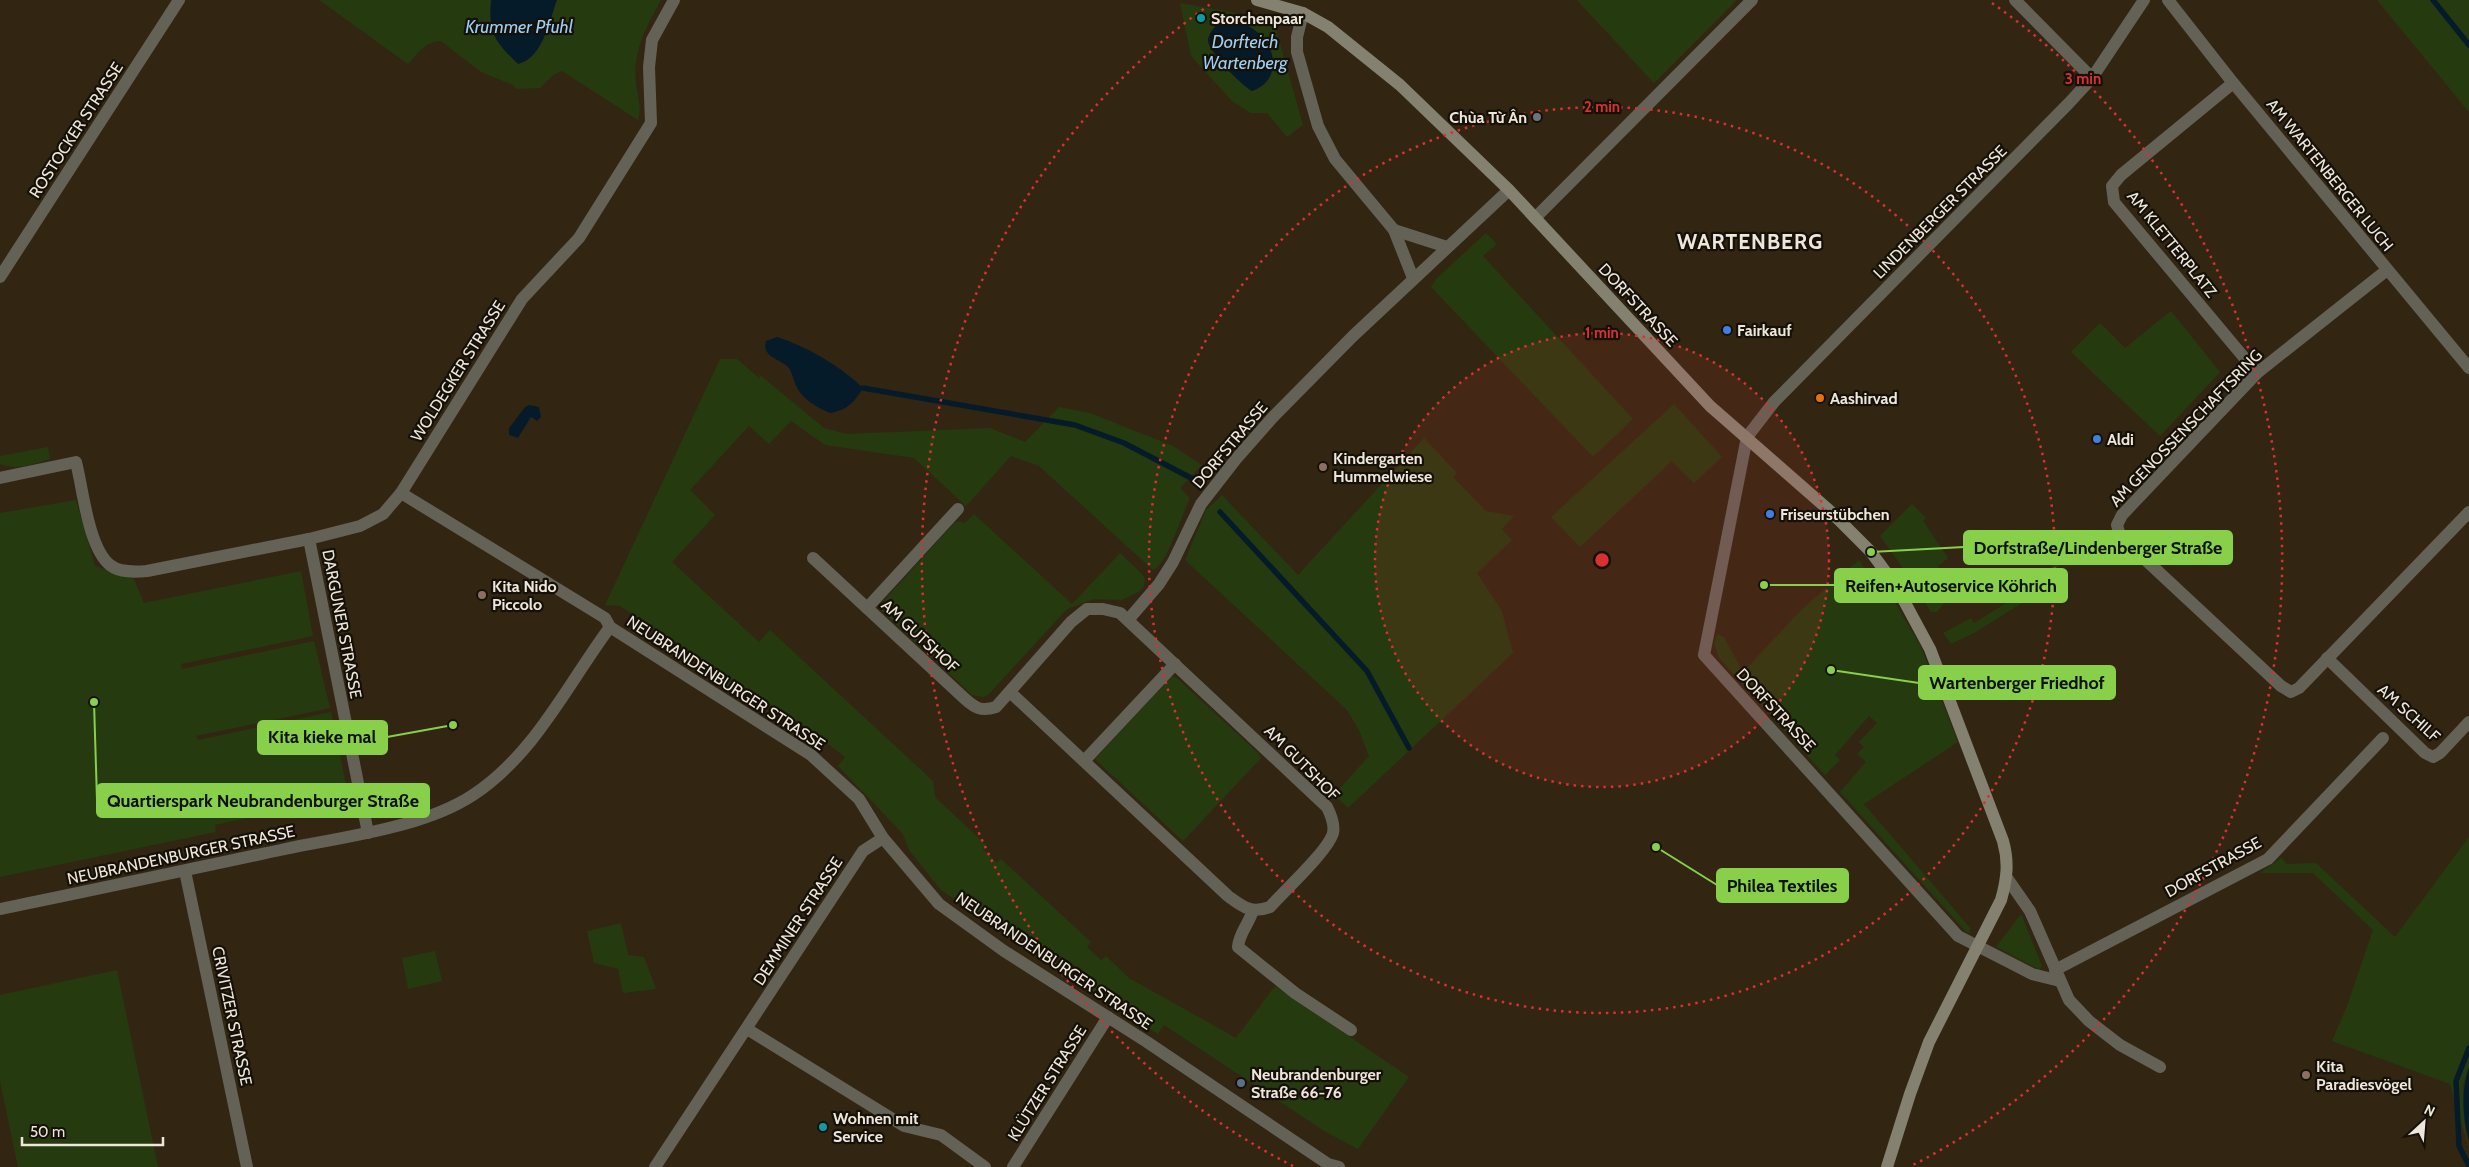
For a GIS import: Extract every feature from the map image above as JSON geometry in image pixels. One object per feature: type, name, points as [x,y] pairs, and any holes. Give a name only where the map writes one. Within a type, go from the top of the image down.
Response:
[{"type":"main road","name":"DORFSTRASSE","points":[[1257,0],[1303,13],[1335,32],[1400,85],[1509,190],[1686,382],[1830,510],[1871,552],[1896,586],[1938,666],[2003,840],[2008,863],[2007,878],[2001,900],[1929,1042],[1887,1167]]},
{"type":"street","name":"ROSTOCKER STRASSE","points":[[0,277],[179,0]]},
{"type":"street","name":"WOLDEGKER STRASSE","points":[[0,478],[76,462],[95,542],[110,565],[128,572],[145,572],[309,539],[360,526],[383,514],[401,493],[522,299],[579,238],[652,123],[649,68],[652,40],[674,0]]},
{"type":"street","points":[[1535,218],[1752,0]]},
{"type":"street","points":[[2015,0],[2092,78]]},
{"type":"street","name":"LINDENBERGER STRASSE","points":[[1748,437],[1774,402],[1982,193],[2092,78],[2144,0]]},
{"type":"street","name":"AM WARTENBERGER LUCH","points":[[2168,0],[2233,83],[2469,368]]},
{"type":"street","points":[[1303,13],[1297,37],[1297,52],[1324,138],[1335,159],[1394,230],[1413,278]]},
{"type":"street","name":"AM KLETTERPLATZ","points":[[2233,83],[2121,175],[2112,186],[2114,202],[2257,373]]},
{"type":"street","name":"DORFSTRASSE","points":[[1128,620],[1167,572],[1186,532],[1212,487],[1273,417],[1413,278],[1509,190]]},
{"type":"street","points":[[1394,230],[1447,247]]},
{"type":"street","name":"AM GENOSSENSCHAFTSRING","points":[[2388,270],[2257,373],[2122,515],[2116,526],[2120,536],[2281,686],[2291,692],[2299,688],[2469,512]]},
{"type":"street","name":"DORFSTRASSE","points":[[1748,437],[1704,655],[1958,936],[2032,974],[2057,975],[2268,859],[2383,738]]},
{"type":"street","name":"NEUBRANDENBURGER STRASSE","points":[[401,493],[605,618],[610,627],[810,756],[859,799],[883,838],[939,904],[1004,951],[1108,1017],[1328,1164],[1339,1167]]},
{"type":"street","points":[[866,608],[958,509]]},
{"type":"street","name":"DARGUNER STRASSE","points":[[309,539],[368,832]]},
{"type":"street","name":"AM GUTSHOF","points":[[813,558],[975,708],[985,711],[996,707],[1070,622],[1087,609],[1103,609],[1120,613],[1327,807],[1332,818],[1333,833],[1326,846],[1270,907],[1258,911],[1253,910]]},
{"type":"street","name":"NEUBRANDENBURGER STRASSE","points":[[0,909],[368,832],[433,815],[472,796],[506,768],[530,743],[610,627]]},
{"type":"street","name":"AM SCHILF","points":[[2327,658],[2425,753],[2433,757],[2440,753],[2469,722]]},
{"type":"street","points":[[1084,761],[1175,664]]},
{"type":"street","points":[[1010,692],[1228,896],[1244,908],[1253,910],[1250,920],[1239,936],[1238,947],[1295,993],[1351,1030]]},
{"type":"street","name":"DEMMINER STRASSE","points":[[655,1167],[863,851],[883,838]]},
{"type":"street","name":"CRIVITZER STRASSE","points":[[185,871],[248,1167]]},
{"type":"street","points":[[2007,878],[2030,911],[2069,1000],[2089,1021],[2120,1044],[2160,1067]]},
{"type":"street","name":"KLÜTZER STRASSE","points":[[1013,1167],[1108,1017]]},
{"type":"street","points":[[747,1029],[904,1126],[941,1135],[985,1167]]},
{"type":"green space","points":[[319,0],[661,0],[642,39],[637,59],[636,82],[640,110],[638,120],[562,71],[553,75],[540,88],[516,89],[513,85],[481,72],[441,41],[426,46],[408,64]]},
{"type":"green space","points":[[1577,0],[1737,0],[1654,83]]},
{"type":"green space","points":[[2377,0],[2469,0],[2469,112]]},
{"type":"green space","points":[[1180,3],[1269,19],[1274,22],[1303,125],[1287,137],[1267,113],[1251,113],[1232,101],[1191,56]]},
{"type":"green space","points":[[1486,233],[1497,244],[1483,256],[1633,419],[1593,457],[1431,287],[1436,279]]},
{"type":"green space","points":[[2171,311],[2220,372],[2160,436],[2071,352],[2100,323],[2125,348]]},
{"type":"green space","points":[[720,359],[737,359],[760,379],[759,374],[824,428],[847,434],[990,428],[1025,442],[1059,407],[1090,413],[1173,446],[1202,465],[1180,488],[1190,498],[1164,559],[1153,570],[1039,466],[1011,456],[966,506],[914,458],[825,445],[791,421],[769,444],[749,426],[690,490],[715,515],[672,562],[759,642],[770,630],[933,781],[935,797],[986,845],[983,849],[997,863],[1001,859],[1091,942],[1087,947],[1101,960],[1106,956],[1129,978],[1236,1038],[1275,986],[1409,1077],[1358,1149],[1324,1131],[1164,1025],[1158,1034],[1077,983],[1085,972],[1017,929],[1011,938],[941,890],[909,850],[903,834],[838,766],[845,757],[806,727],[745,688],[738,698],[712,681],[718,670],[620,606],[605,605]]},
{"type":"green space","points":[[1674,404],[1722,457],[1694,483],[1672,461],[1580,547],[1551,517]]},
{"type":"green space","points":[[1424,438],[1457,473],[1453,477],[1486,511],[1514,516],[1502,529],[1512,540],[1477,573],[1502,611],[1513,653],[1348,808],[1334,795],[1369,756],[1359,730],[1347,710],[1185,560],[1206,510],[1222,495],[1298,575]]},
{"type":"green space","points":[[48,447],[50,459],[19,467],[0,464],[0,456]]},
{"type":"green space","points":[[76,500],[95,566],[134,579],[144,603],[301,571],[313,636],[181,664],[182,669],[314,641],[330,708],[196,736],[198,740],[331,712],[348,794],[317,799],[318,803],[215,825],[216,832],[0,877],[0,513]]},
{"type":"green space","points":[[1912,504],[1926,518],[1923,521],[1948,558],[1938,566],[1955,589],[1937,612],[1931,612],[1914,583],[1880,536]]},
{"type":"green space","points":[[974,514],[1072,604],[1120,553],[1142,574],[1145,579],[1144,586],[1140,591],[1122,600],[1094,599],[1067,609],[988,695],[983,697],[972,695],[881,610],[880,605],[954,523],[958,521],[965,523]]},
{"type":"green space","points":[[2096,526],[2027,600],[1974,633],[1951,644],[1943,633],[1971,618],[1974,623],[2027,590]]},
{"type":"green space","points":[[1859,560],[1867,572],[1876,570],[1921,647],[1958,742],[1864,804],[1971,929],[1968,934],[1840,792],[1866,762],[1857,754],[1864,747],[1859,742],[1877,723],[1869,716],[1835,755],[1840,760],[1825,775],[1719,658],[1714,644],[1717,634],[1724,637],[1743,672],[1802,609]]},
{"type":"green space","points":[[1172,676],[1177,678],[1258,753],[1261,758],[1183,841],[1095,759]]},
{"type":"green space","points":[[2469,837],[2469,1067],[2463,1085],[2465,1128],[2469,1149],[2450,1084],[2332,1041],[2347,1006],[2373,930],[2313,873],[2260,873],[2281,858],[2287,864],[2316,863],[2395,937]]},
{"type":"green space","points":[[2021,914],[2042,966],[2040,970],[1996,947]]},
{"type":"green space","points":[[621,923],[628,955],[644,957],[656,989],[623,993],[618,969],[594,963],[587,931]]},
{"type":"green space","points":[[435,951],[442,981],[408,989],[402,958]]},
{"type":"green space","points":[[117,970],[158,1167],[18,1167],[0,1081],[0,995]]},
{"type":"water","name":"Krummer Pfuhl","points":[[491,0],[557,0],[544,38],[534,54],[527,60],[518,64],[499,43],[492,29]]},
{"type":"water","name":"Dorfteich Wartenberg","points":[[1224,18],[1235,20],[1250,27],[1262,37],[1271,52],[1273,68],[1271,75],[1266,82],[1252,91],[1226,68],[1209,45],[1210,33]]},
{"type":"water","points":[[777,337],[812,351],[833,364],[863,388],[846,408],[830,413],[819,408],[809,401],[797,388],[789,368],[766,351],[766,341]]},
{"type":"water","points":[[529,405],[539,407],[541,417],[537,421],[531,417],[518,438],[509,435],[509,428],[525,407]]},
{"type":"water","points":[[2469,1067],[2469,1140],[2463,1104],[2466,1076]]},
{"type":"waterway","points":[[2433,0],[2469,45]]},
{"type":"waterway","points":[[863,388],[1075,425],[1124,443],[1193,479]]},
{"type":"waterway","points":[[1220,512],[1367,671],[1409,748]]},
{"type":"waterway","points":[[2469,1048],[2456,1081],[2459,1146],[2469,1166]]},
{"type":"place","name":"Storchenpaar","points":[[1201,18]]},
{"type":"place","name":"Chùa Từ Ân","points":[[1537,117]]},
{"type":"place","name":"Fairkauf","points":[[1727,330]]},
{"type":"place","name":"Aashirvad","points":[[1820,398]]},
{"type":"place","name":"Aldi","points":[[2097,439]]},
{"type":"place","name":"Kindergarten Hummelwiese","points":[[1323,467]]},
{"type":"place","name":"Friseurstübchen","points":[[1770,514]]},
{"type":"place","name":"Dorfstraße/Lindenberger Straße","points":[[1871,552]]},
{"type":"place","name":"Reifen+Autoservice Köhrich","points":[[1764,585]]},
{"type":"place","name":"Kita Nido Piccolo","points":[[482,595]]},
{"type":"place","name":"Wartenberger Friedhof","points":[[1831,670]]},
{"type":"place","name":"Quartierspark Neubrandenburger Straße","points":[[94,702]]},
{"type":"place","name":"Kita kieke mal","points":[[453,725]]},
{"type":"place","name":"Philea Textiles","points":[[1656,847]]},
{"type":"place","name":"Kita Paradiesvögel","points":[[2306,1075]]},
{"type":"place","name":"Neubrandenburger Straße 66-76","points":[[1241,1083]]},
{"type":"place","name":"Wohnen mit Service","points":[[823,1127]]},
{"type":"district","name":"WARTENBERG","points":[[1750,241]]}]
